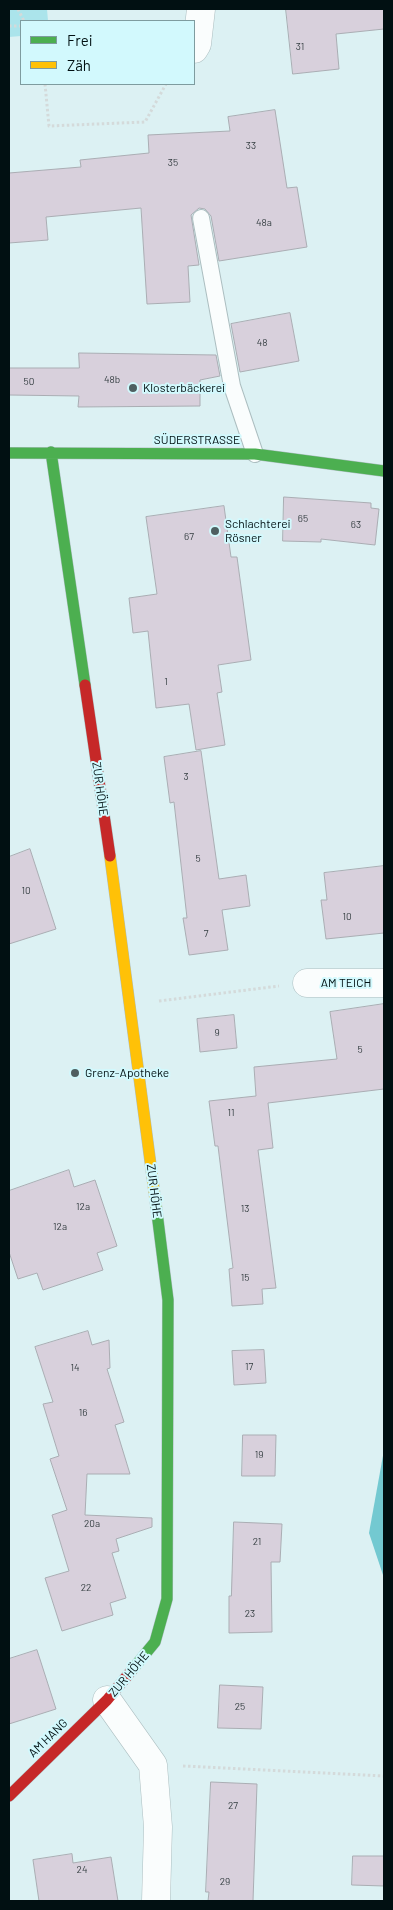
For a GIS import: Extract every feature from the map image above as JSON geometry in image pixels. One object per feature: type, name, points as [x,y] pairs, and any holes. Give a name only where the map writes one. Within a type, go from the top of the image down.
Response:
[{"type":"street","points":[[195,47],[197,44],[201,9]]},
{"type":"street","name":"ZUR HÖHE","points":[[51,452],[131,1004],[168,1300],[167,1599],[155,1642],[107,1700],[153,1765]]},
{"type":"street","name":"SÜDERSTRASSE","points":[[9,453],[255,454],[384,470]]},
{"type":"street","name":"AM TEICH","points":[[307,983],[384,983]]},
{"type":"street","name":"AM HANG","points":[[9,1796],[107,1700]]},
{"type":"street","points":[[153,1765],[158,1827],[156,1901]]},
{"type":"lane","points":[[201,218],[232,386],[255,454]]},
{"type":"path","points":[[45,85],[49,126],[145,122],[165,85]]},
{"type":"path","points":[[131,1004],[307,983]]},
{"type":"path","points":[[153,1765],[384,1776]]},
{"type":"shaded area","points":[[9,9],[47,9],[48,20],[20,20],[20,36],[9,37]]},
{"type":"shaded area","points":[[384,1450],[384,1578],[369,1533]]},
{"type":"building","points":[[286,9],[384,9],[384,29],[336,34],[339,69],[293,74]]},
{"type":"building","points":[[275,110],[287,188],[297,187],[307,247],[219,261],[211,216],[205,209],[199,208],[191,215],[199,265],[188,266],[190,302],[147,304],[141,208],[46,217],[48,240],[9,243],[9,173],[81,167],[80,160],[149,153],[148,135],[230,131],[228,117]]},
{"type":"building","points":[[290,313],[299,361],[240,372],[231,324]]},
{"type":"building","points":[[79,353],[216,355],[220,376],[200,380],[200,406],[78,407],[79,396],[9,395],[9,368],[79,368]]},
{"type":"building","points":[[284,497],[371,503],[371,508],[379,509],[375,545],[321,539],[321,542],[283,541]]},
{"type":"building","points":[[224,506],[231,557],[237,557],[251,660],[218,665],[222,692],[217,693],[225,745],[196,750],[189,704],[156,708],[148,631],[133,633],[129,598],[157,594],[146,517]]},
{"type":"building","points":[[201,751],[219,879],[246,875],[250,906],[222,910],[228,950],[189,955],[183,918],[187,918],[174,802],[170,803],[164,757]]},
{"type":"building","points":[[30,849],[56,929],[9,944],[9,857]]},
{"type":"building","points":[[384,866],[384,933],[326,939],[321,900],[327,900],[324,873]]},
{"type":"building","points":[[384,1004],[384,1089],[268,1103],[273,1148],[258,1150],[276,1288],[262,1289],[263,1304],[232,1306],[229,1269],[233,1268],[218,1146],[215,1146],[209,1101],[256,1096],[254,1067],[337,1059],[330,1012]]},
{"type":"building","points":[[234,1015],[237,1048],[200,1052],[197,1019]]},
{"type":"building","points":[[69,1170],[74,1187],[95,1180],[117,1246],[97,1253],[103,1270],[43,1290],[37,1273],[18,1279],[9,1252],[9,1191]]},
{"type":"building","points":[[88,1331],[92,1345],[109,1340],[110,1368],[107,1369],[124,1422],[115,1425],[130,1474],[87,1474],[85,1515],[152,1518],[152,1527],[116,1539],[119,1551],[112,1553],[126,1598],[110,1603],[113,1615],[62,1631],[45,1578],[69,1571],[52,1515],[67,1510],[50,1459],[59,1456],[43,1404],[53,1402],[35,1347]]},
{"type":"building","points":[[264,1350],[266,1383],[234,1385],[232,1351]]},
{"type":"building","points":[[243,1435],[276,1435],[275,1476],[242,1476]]},
{"type":"building","points":[[234,1522],[282,1524],[280,1562],[271,1562],[272,1632],[229,1633],[229,1596],[231,1596]]},
{"type":"building","points":[[37,1650],[56,1709],[9,1724],[9,1659]]},
{"type":"building","points":[[220,1685],[263,1687],[261,1729],[218,1728]]},
{"type":"building","points":[[211,1782],[257,1784],[253,1901],[208,1901],[209,1892],[206,1892]]},
{"type":"building","points":[[72,1854],[73,1863],[111,1857],[118,1901],[39,1901],[33,1860]]},
{"type":"building","points":[[353,1856],[384,1856],[384,1886],[352,1885]]},
{"type":"traffic: fast","points":[[51,452],[85,685]]},
{"type":"traffic: fast","points":[[9,453],[255,454],[384,471]]},
{"type":"traffic: fast","points":[[132,1670],[155,1642],[167,1599],[168,1300],[156,1205]]},
{"type":"traffic: slow","points":[[110,856],[156,1205]]},
{"type":"traffic: jam","points":[[85,685],[110,856]]},
{"type":"traffic: jam","points":[[9,1796],[107,1700],[132,1670]]},
{"type":"place","name":"Klosterbäckerei","points":[[133,388]]},
{"type":"place","name":"Schlachterei Rösner","points":[[215,531]]},
{"type":"place","name":"Grenz-Apotheke","points":[[75,1073]]}]
